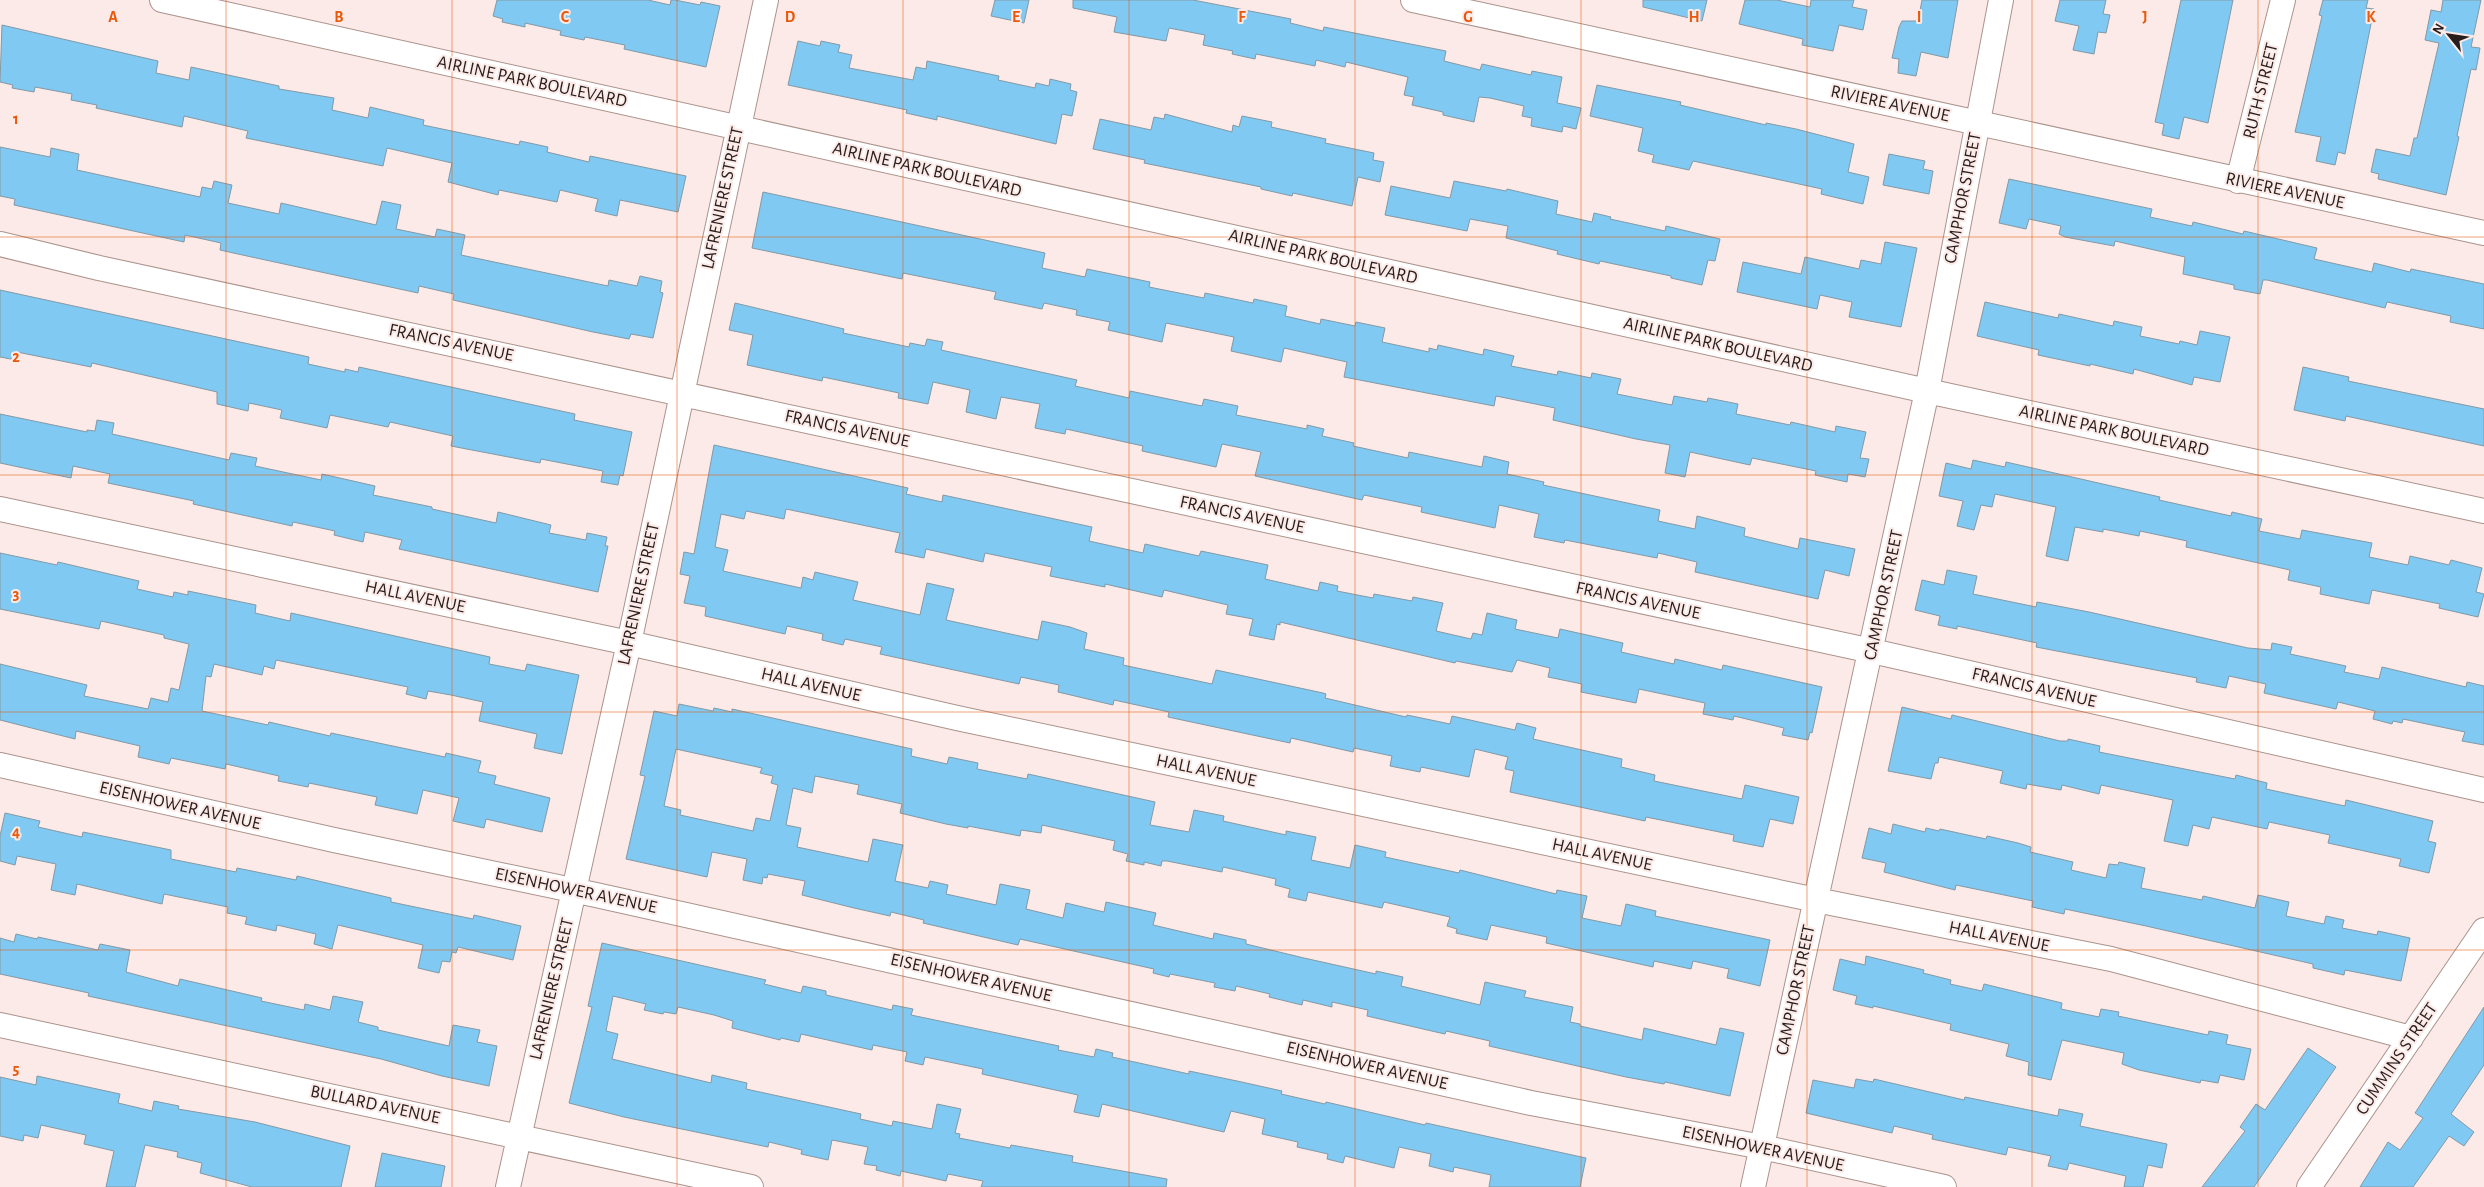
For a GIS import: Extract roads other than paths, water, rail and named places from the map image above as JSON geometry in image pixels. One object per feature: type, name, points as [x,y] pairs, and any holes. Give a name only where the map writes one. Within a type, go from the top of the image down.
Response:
[{"type":"street","name":"AIRLINE PARK BOULEVARD","points":[[162,0],[1927,391],[2484,511]]},
{"type":"street","name":"LAFRENIERE STREET","points":[[508,1187],[629,643],[766,0]]},
{"type":"street","name":"RIVIERE AVENUE","points":[[1413,0],[2238,181],[2484,232]]},
{"type":"street","name":"CAMPHOR STREET","points":[[1753,1187],[1872,652],[1927,391],[2001,0]]},
{"type":"street","name":"RUTH STREET","points":[[2238,181],[2283,0]]},
{"type":"street","name":"FRANCIS AVENUE","points":[[0,244],[99,268],[1872,652],[2484,790]]},
{"type":"street","name":"HALL AVENUE","points":[[0,509],[629,643],[957,718],[1816,900],[2111,960],[2411,1038]]},
{"type":"street","name":"EISENHOWER AVENUE","points":[[0,765],[334,840],[574,890],[1531,1103],[1762,1147],[1944,1187]]},
{"type":"street","name":"CUMMINS STREET","points":[[2309,1187],[2484,930]]},
{"type":"street","name":"BULLARD AVENUE","points":[[0,1025],[751,1187]]}]
